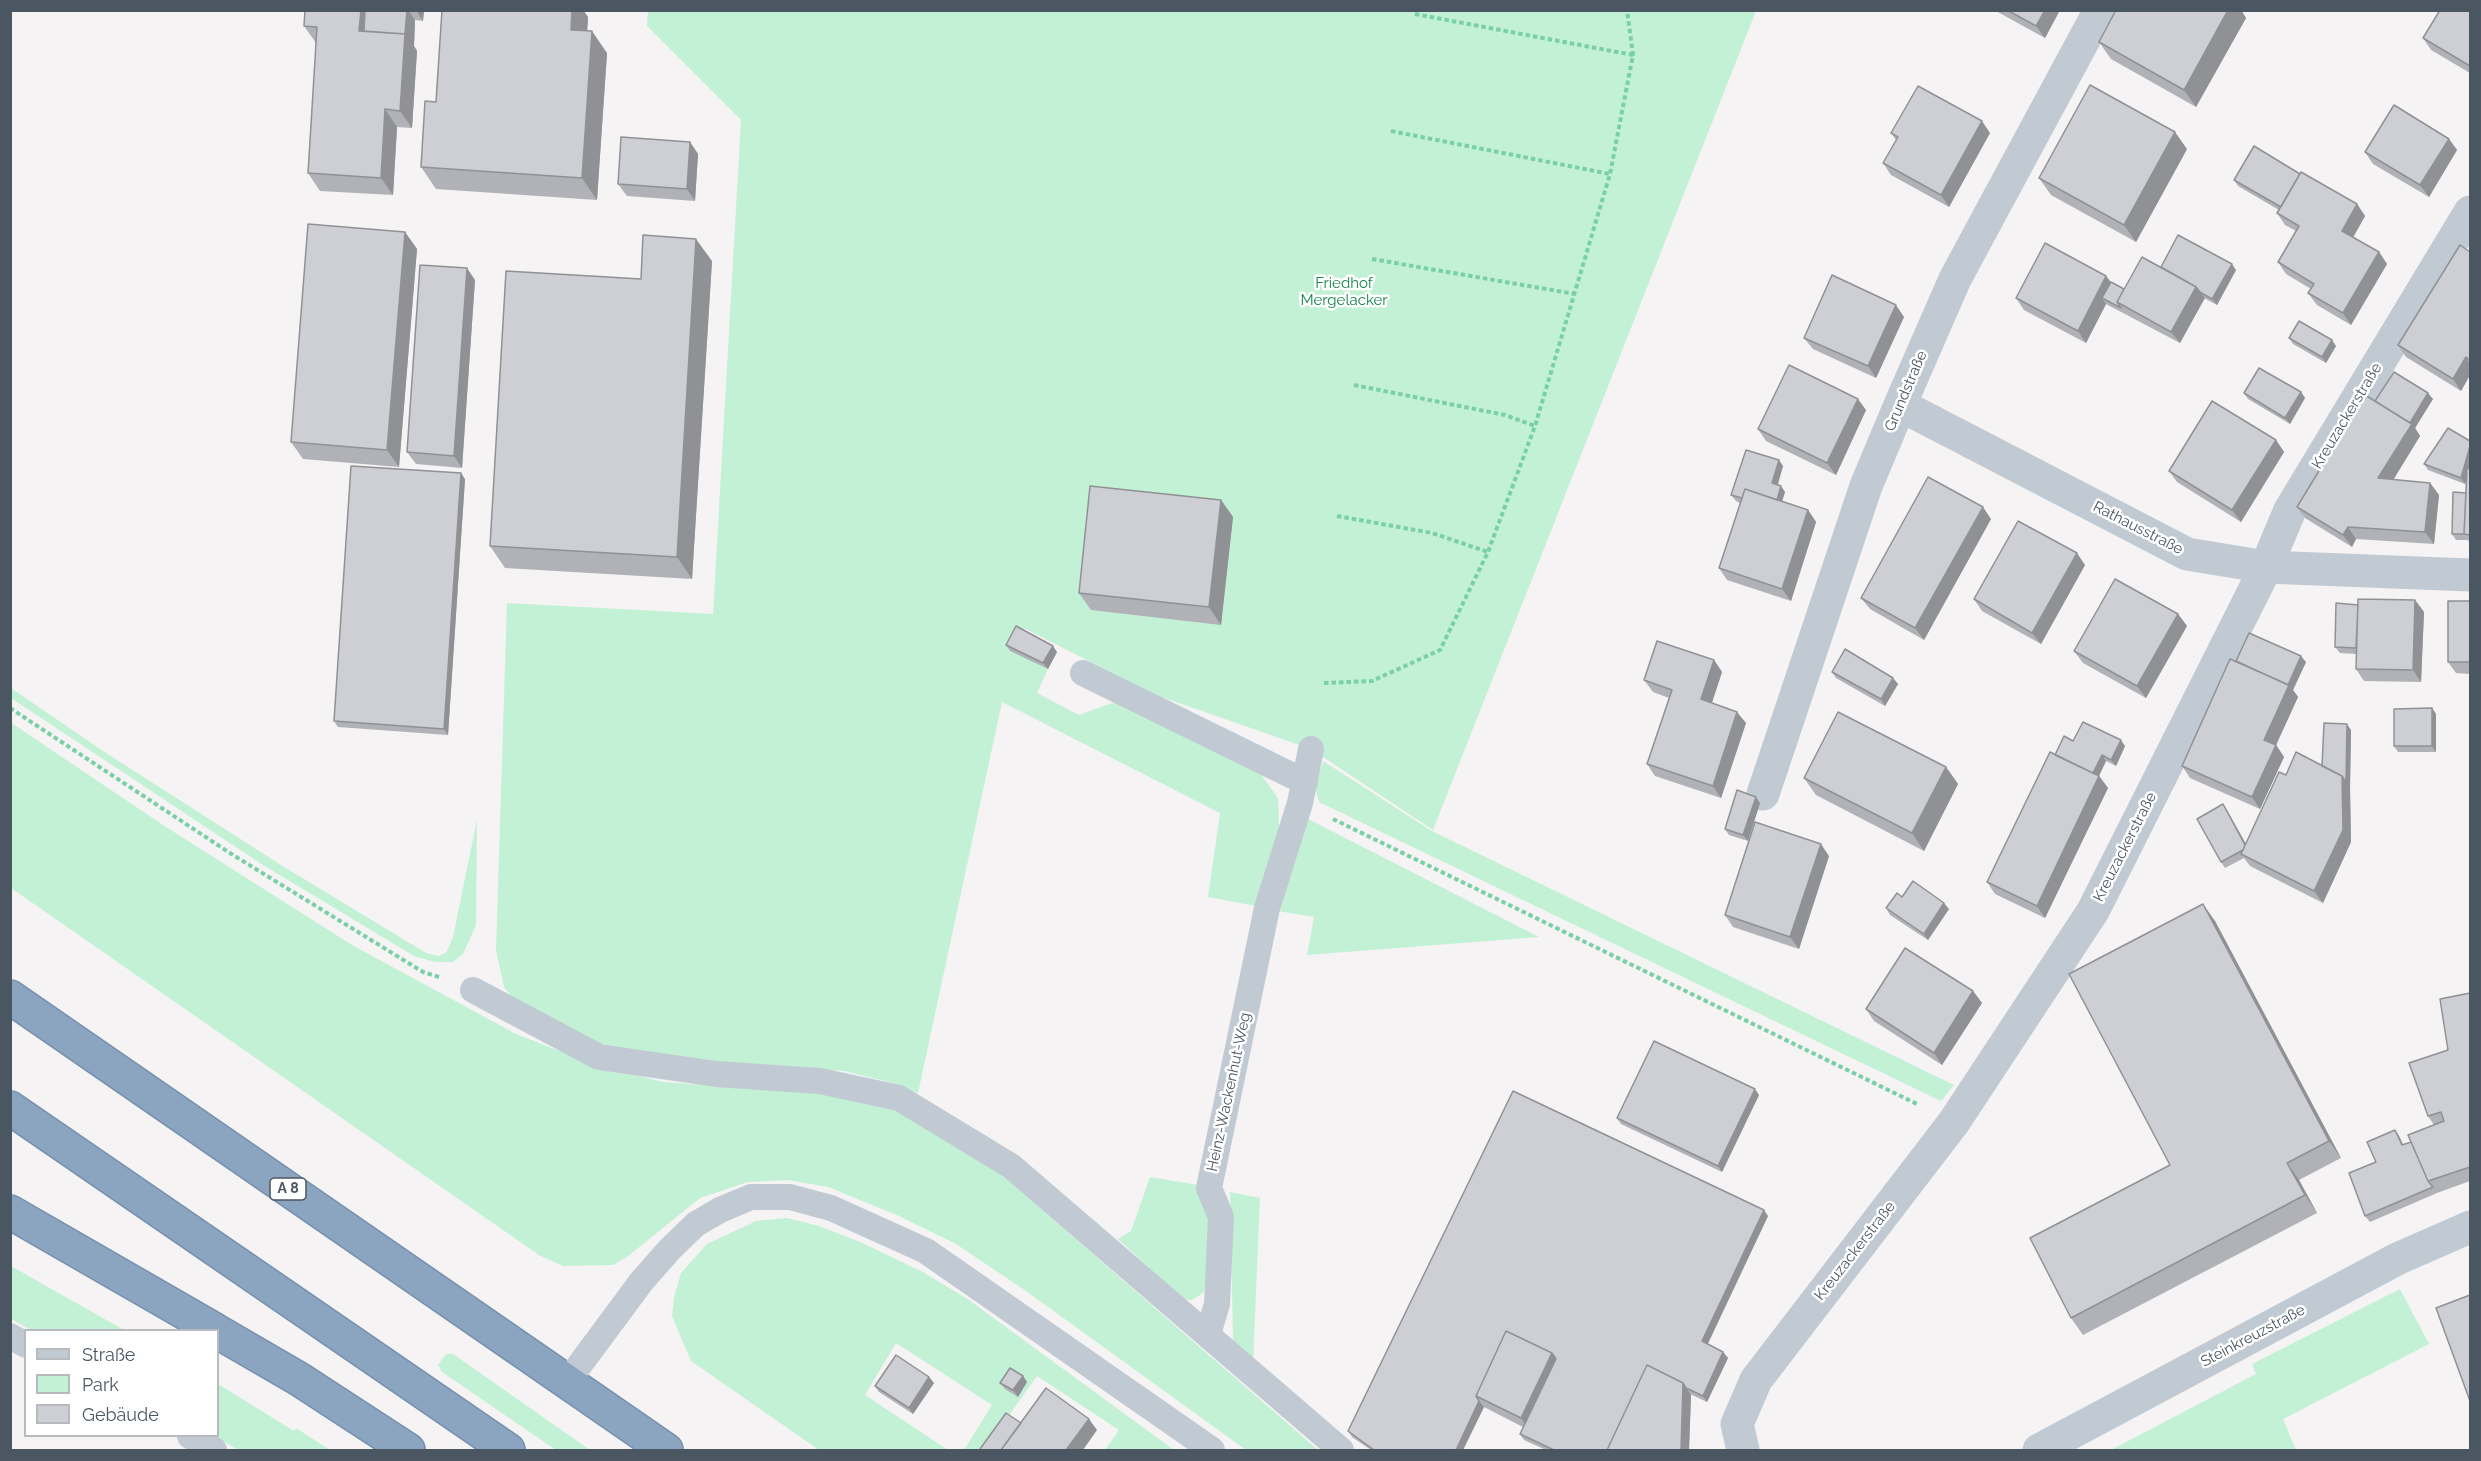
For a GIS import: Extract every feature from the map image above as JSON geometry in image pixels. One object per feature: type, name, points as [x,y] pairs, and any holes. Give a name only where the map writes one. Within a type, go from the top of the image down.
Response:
[{"type":"highway","name":"A 8","points":[[10,997],[666,1450]]},
{"type":"highway","points":[[10,1108],[508,1450]]},
{"type":"highway","points":[[10,1212],[213,1329]]},
{"type":"highway","points":[[219,1333],[299,1379],[408,1450]]},
{"type":"street","name":"Grundstraße","points":[[1763,794],[1866,486],[1900,405],[1955,279],[2100,10]]},
{"type":"street","name":"Kreuzackerstraße","points":[[1743,1450],[1737,1424],[1756,1380],[1954,1122],[2092,911],[2266,567],[2290,510],[2470,212]]},
{"type":"street","name":"Rathausstraße","points":[[1900,405],[2187,554],[2266,567],[2470,575]]},
{"type":"street","name":"Steinkreuzstraße","points":[[2039,1450],[2386,1265],[2470,1227]]},
{"type":"lane","points":[[1083,673],[1302,793]]},
{"type":"lane","name":"Heinz-Wackenhut-Weg","points":[[1208,1334],[1217,1304],[1221,1217],[1209,1188],[1267,908],[1302,793],[1311,749]]},
{"type":"lane","points":[[473,990],[599,1057],[716,1074],[820,1081],[899,1098],[1011,1166],[1341,1450]]},
{"type":"lane","points":[[567,1382],[641,1282],[696,1224],[720,1210],[751,1197],[790,1197],[831,1208],[926,1251],[1212,1450]]},
{"type":"lane","points":[[10,1336],[24,1344]]},
{"type":"lane","points":[[192,1437],[214,1450]]},
{"type":"path","points":[[1324,683],[1372,681],[1440,650],[1488,552],[1535,426],[1610,174],[1633,55],[1627,10]]},
{"type":"path","points":[[1415,14],[1633,55]]},
{"type":"path","points":[[1391,131],[1610,174]]},
{"type":"path","points":[[1372,259],[1575,294]]},
{"type":"path","points":[[1354,385],[1505,415],[1535,426]]},
{"type":"path","points":[[1337,516],[1432,533],[1488,552]]},
{"type":"path","points":[[10,708],[233,855],[423,972],[473,990]]},
{"type":"path","points":[[1302,793],[1954,1122]]},
{"type":"green space","name":"Friedhof Mergelacker","points":[[648,11],[1756,11],[1433,830],[1311,749],[1156,695],[1024,628],[1011,650],[1048,669],[1037,693],[1079,715],[1118,701],[1259,772],[1278,798],[1279,828],[1256,906],[1208,897],[1220,813],[1002,702],[918,1093],[889,1082],[844,1071],[771,1065],[671,1063],[631,1054],[585,1039],[517,1004],[504,987],[496,950],[507,603],[713,614],[741,120],[647,26]]},
{"type":"green space","points":[[11,688],[103,751],[281,865],[426,953],[438,956],[446,953],[453,937],[477,820],[476,925],[463,954],[453,962],[435,962],[414,956],[263,865],[11,698]]},
{"type":"green space","points":[[10,722],[166,827],[352,945],[516,1034],[596,1065],[663,1082],[817,1093],[881,1104],[926,1124],[995,1169],[1318,1450],[1246,1450],[1026,1291],[956,1244],[899,1216],[828,1187],[788,1180],[748,1182],[700,1198],[627,1257],[613,1265],[563,1266],[539,1255],[11,888]]},
{"type":"green space","points":[[1323,761],[1432,831],[1954,1085],[1941,1101],[1319,802],[1315,788]]},
{"type":"green space","points":[[1308,819],[1539,937],[1307,955],[1314,917],[1278,911]]},
{"type":"green space","points":[[1150,1177],[1198,1185],[1208,1211],[1208,1278],[1203,1293],[1192,1300],[1183,1299],[1118,1239],[1131,1231]]},
{"type":"green space","points":[[1230,1192],[1260,1198],[1253,1364],[1239,1352],[1233,1339]]},
{"type":"green space","points":[[787,1218],[819,1226],[860,1242],[923,1272],[969,1300],[1174,1450],[1105,1450],[1119,1430],[1037,1376],[984,1450],[964,1450],[992,1405],[896,1343],[865,1395],[948,1450],[819,1450],[691,1361],[672,1316],[674,1297],[681,1273],[707,1244],[756,1221]]},
{"type":"green space","points":[[11,1266],[122,1329],[29,1329],[11,1319]]},
{"type":"green space","points":[[2400,1289],[2429,1344],[2283,1419],[2296,1450],[2111,1450],[2256,1374],[2252,1364]]},
{"type":"green space","points":[[446,1354],[453,1354],[590,1450],[556,1450],[442,1372],[438,1365]]},
{"type":"green space","points":[[219,1385],[294,1431],[296,1428],[330,1450],[238,1450],[217,1437],[219,1437]]},
{"type":"building","points":[[305,10],[361,10],[359,31],[405,34],[400,111],[385,109],[381,178],[308,173],[317,27],[304,26]]},
{"type":"building","points":[[365,10],[407,10],[405,34],[364,31]]},
{"type":"building","points":[[442,10],[572,10],[571,30],[592,31],[582,178],[421,167],[425,101],[436,102]]},
{"type":"building","points":[[2007,10],[2045,10],[2036,26]]},
{"type":"building","points":[[2116,10],[2228,10],[2184,90],[2099,42]]},
{"type":"building","points":[[2440,10],[2470,10],[2470,66],[2423,38]]},
{"type":"building","points":[[2090,85],[2175,132],[2124,225],[2039,178]]},
{"type":"building","points":[[1918,86],[1982,121],[1941,195],[1883,163],[1898,137],[1891,133]]},
{"type":"building","points":[[2394,105],[2449,139],[2420,185],[2365,152]]},
{"type":"building","points":[[621,137],[690,142],[687,189],[618,184]]},
{"type":"building","points":[[2254,146],[2300,174],[2281,207],[2234,180]]},
{"type":"building","points":[[2301,172],[2357,204],[2342,231],[2379,252],[2343,313],[2308,293],[2314,284],[2278,262],[2299,226],[2277,213]]},
{"type":"building","points":[[308,224],[405,232],[387,450],[291,442]]},
{"type":"building","points":[[643,235],[696,239],[677,557],[490,546],[506,271],[641,279]]},
{"type":"building","points":[[2178,235],[2232,264],[2212,299],[2161,267]]},
{"type":"building","points":[[2045,243],[2106,276],[2078,331],[2016,298]]},
{"type":"building","points":[[2460,245],[2470,252],[2470,360],[2466,357],[2453,379],[2398,345]]},
{"type":"building","points":[[2142,257],[2196,287],[2171,332],[2117,302]]},
{"type":"building","points":[[420,265],[467,268],[454,456],[407,452]]},
{"type":"building","points":[[1832,275],[1896,305],[1868,366],[1804,338]]},
{"type":"building","points":[[2111,282],[2124,289],[2117,302],[2121,308],[2102,298]]},
{"type":"building","points":[[2299,321],[2332,340],[2322,357],[2289,338]]},
{"type":"building","points":[[1789,365],[1858,399],[1827,463],[1758,429]]},
{"type":"building","points":[[2259,368],[2301,392],[2285,418],[2244,393]]},
{"type":"building","points":[[2394,372],[2428,393],[2410,423],[2375,401]]},
{"type":"building","points":[[2365,395],[2412,424],[2378,478],[2430,483],[2425,532],[2348,527],[2343,535],[2297,507]]},
{"type":"building","points":[[2212,401],[2276,440],[2232,510],[2169,471]]},
{"type":"building","points":[[2448,428],[2470,441],[2461,478],[2424,464]]},
{"type":"building","points":[[1746,450],[1779,460],[1772,483],[1781,486],[1777,500],[1745,489],[1742,498],[1731,495]]},
{"type":"building","points":[[351,466],[461,473],[444,729],[334,721]]},
{"type":"building","points":[[2467,468],[2470,469],[2470,535],[2464,534]]},
{"type":"building","points":[[1928,477],[1983,507],[1915,628],[1861,598]]},
{"type":"building","points":[[1090,486],[1221,500],[1209,607],[1079,593]]},
{"type":"building","points":[[1745,489],[1808,510],[1782,589],[1719,568]]},
{"type":"building","points":[[2453,492],[2466,493],[2464,534],[2452,534]]},
{"type":"building","points":[[2018,521],[2077,553],[2032,633],[1974,599]]},
{"type":"building","points":[[2115,579],[2178,614],[2137,686],[2074,651]]},
{"type":"building","points":[[2358,599],[2415,600],[2413,670],[2356,669]]},
{"type":"building","points":[[2448,601],[2470,601],[2470,662],[2448,662]]},
{"type":"building","points":[[2336,603],[2358,605],[2356,648],[2335,647]]},
{"type":"building","points":[[1016,626],[1053,646],[1043,663],[1006,645]]},
{"type":"building","points":[[2249,633],[2301,656],[2288,685],[2236,661]]},
{"type":"building","points":[[1657,641],[1714,660],[1701,699],[1737,712],[1713,786],[1647,764],[1672,690],[1644,680]]},
{"type":"building","points":[[1845,649],[1893,678],[1881,699],[1832,672]]},
{"type":"building","points":[[2230,659],[2289,685],[2264,740],[2276,745],[2252,797],[2182,766]]},
{"type":"building","points":[[2432,708],[2432,746],[2394,746],[2394,709]]},
{"type":"building","points":[[1838,712],[1946,767],[1912,833],[1804,778]]},
{"type":"building","points":[[2083,722],[2121,740],[2111,760],[2102,755],[2093,773],[2055,755],[2064,736],[2073,741]]},
{"type":"building","points":[[2324,723],[2347,724],[2346,782],[2342,776],[2322,766]]},
{"type":"building","points":[[2050,752],[2099,776],[2037,906],[1987,882]]},
{"type":"building","points":[[2296,752],[2342,776],[2343,830],[2314,891],[2241,854],[2279,772],[2286,775]]},
{"type":"building","points":[[1737,790],[1756,797],[1743,835],[1725,829]]},
{"type":"building","points":[[2223,804],[2245,845],[2243,850],[2221,862],[2197,819]]},
{"type":"building","points":[[1755,822],[1821,844],[1790,937],[1725,915]]},
{"type":"building","points":[[1913,881],[1944,903],[1924,934],[1886,908],[1897,893],[1902,897]]},
{"type":"building","points":[[2203,904],[2329,1141],[2287,1163],[2305,1195],[2071,1318],[2030,1238],[2170,1165],[2069,974]]},
{"type":"building","points":[[1905,948],[1973,991],[1934,1053],[1866,1009]]},
{"type":"building","points":[[2470,993],[2470,1167],[2428,1181],[2408,1135],[2444,1121],[2441,1112],[2428,1116],[2409,1063],[2448,1050],[2440,999]]},
{"type":"building","points":[[1654,1041],[1755,1089],[1718,1166],[1617,1118]]},
{"type":"building","points":[[1513,1091],[1764,1210],[1702,1341],[1723,1352],[1703,1396],[1647,1365],[1607,1450],[1554,1450],[1520,1434],[1556,1359],[1552,1353],[1506,1331],[1476,1396],[1479,1401],[1456,1450],[1374,1450],[1348,1431]]},
{"type":"building","points":[[2395,1130],[2402,1145],[2411,1142],[2428,1181],[2433,1187],[2365,1216],[2349,1173],[2376,1162],[2367,1142]]},
{"type":"building","points":[[2470,1295],[2470,1401],[2436,1308]]},
{"type":"building","points":[[1506,1331],[1552,1353],[1521,1418],[1476,1396]]},
{"type":"building","points":[[896,1355],[929,1377],[909,1408],[875,1386]]},
{"type":"building","points":[[1647,1365],[1683,1383],[1681,1450],[1607,1450]]},
{"type":"building","points":[[1010,1368],[1023,1376],[1013,1390],[1000,1383]]},
{"type":"building","points":[[1046,1388],[1089,1419],[1066,1450],[1001,1450]]},
{"type":"building","points":[[1006,1413],[1021,1423],[1001,1450],[980,1449]]}]
